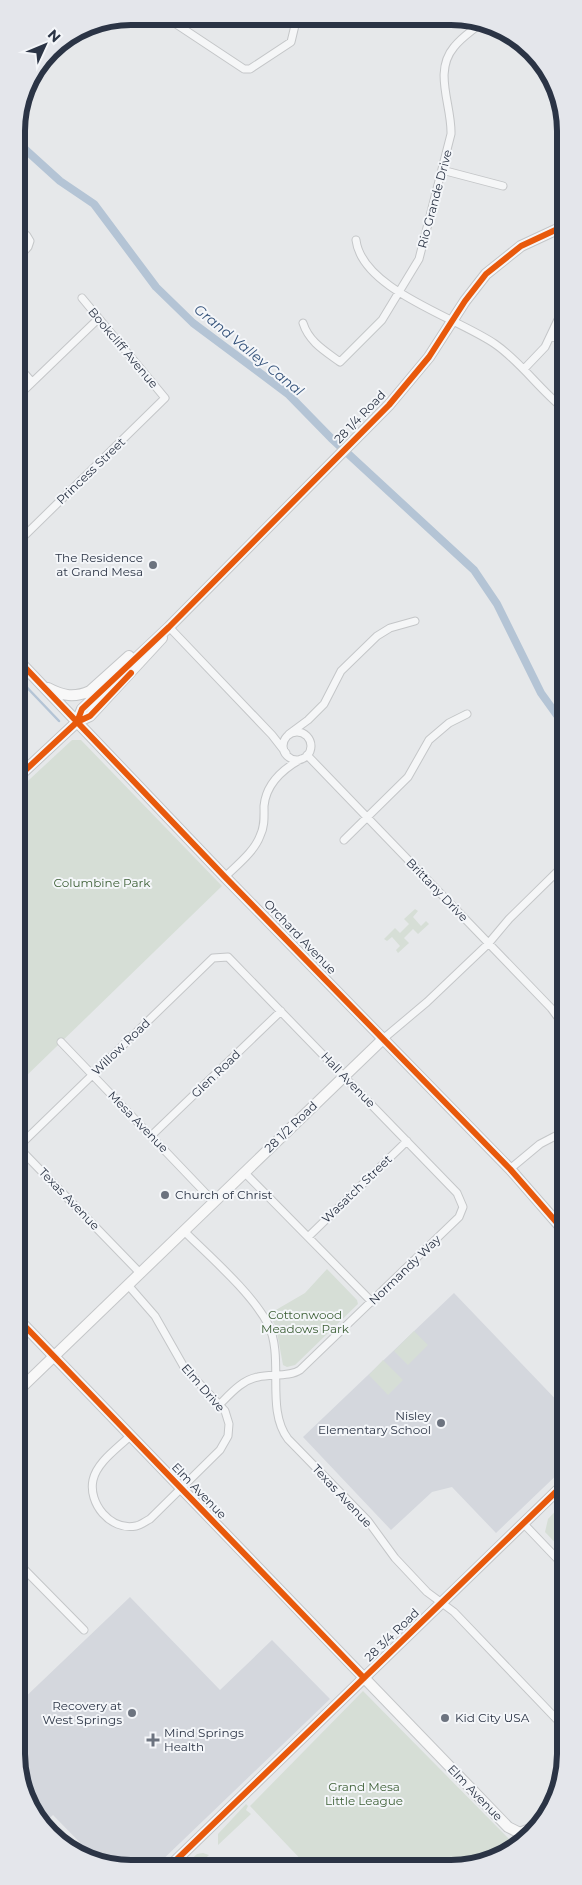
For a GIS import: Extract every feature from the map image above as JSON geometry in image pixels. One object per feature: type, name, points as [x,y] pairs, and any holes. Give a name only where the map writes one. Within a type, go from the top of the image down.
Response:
[{"type":"street","points":[[178,25],[244,69],[250,69],[286,48],[291,42],[295,25]]},
{"type":"street","name":"Rio Grande Drive","points":[[303,323],[306,334],[340,362],[382,320],[419,259],[448,149],[451,123],[444,81],[444,69],[453,48],[475,28]]},
{"type":"street","points":[[442,170],[503,186]]},
{"type":"street","name":"28 1/4 Road","points":[[77,722],[82,709],[147,645],[169,627],[404,389],[480,282],[503,259],[533,240],[557,229]]},
{"type":"street","points":[[25,234],[30,239],[25,251]]},
{"type":"street","points":[[356,240],[357,249],[363,260],[389,285],[494,343],[524,369],[557,402]]},
{"type":"street","name":"Bookcliff Avenue","points":[[82,298],[166,398]]},
{"type":"street","points":[[25,389],[98,319]]},
{"type":"street","points":[[524,369],[552,336],[557,324]]},
{"type":"street","points":[[552,336],[557,338]]},
{"type":"street","points":[[25,375],[32,382]]},
{"type":"street","name":"Princess Street","points":[[25,535],[166,398]]},
{"type":"street","points":[[286,753],[283,745],[289,734],[308,720],[324,704],[342,672],[377,636],[390,628],[415,621]]},
{"type":"street","points":[[169,627],[268,731],[290,758],[304,757]]},
{"type":"street","name":"28 1/4 Road","points":[[25,770],[77,722],[90,716],[155,648],[169,627]]},
{"type":"street","points":[[37,680],[63,695],[83,695],[90,691],[123,660],[147,645]]},
{"type":"street","name":"Orchard Avenue","points":[[25,667],[225,877],[510,1169],[557,1223]]},
{"type":"street","points":[[344,840],[408,777],[429,740],[449,723],[467,714]]},
{"type":"street","points":[[225,877],[258,841],[264,824],[265,799],[272,783],[285,769],[304,757],[311,747],[309,738],[302,732],[289,734]]},
{"type":"street","name":"Brittany Drive","points":[[304,757],[367,818],[557,1016]]},
{"type":"street","points":[[25,762],[29,766]]},
{"type":"street","name":"28 1/2 Road","points":[[25,1384],[344,1076],[383,1039],[422,1007],[488,944],[509,918],[557,871]]},
{"type":"street","name":"Hall Avenue","points":[[228,957],[457,1193],[463,1207]]},
{"type":"street","name":"Willow Road","points":[[25,1140],[212,958],[228,957]]},
{"type":"street","name":"Glen Road","points":[[151,1136],[281,1011]]},
{"type":"street","name":"Mesa Avenue","points":[[61,1042],[214,1202]]},
{"type":"street","points":[[510,1169],[540,1144],[557,1135]]},
{"type":"street","name":"Wasatch Street","points":[[308,1237],[407,1141]]},
{"type":"street","name":"Texas Avenue","points":[[25,1154],[140,1273]]},
{"type":"street","points":[[244,1172],[372,1302]]},
{"type":"street","name":"Normandy Way","points":[[220,1404],[249,1380],[275,1374],[296,1373],[300,1370],[455,1221],[462,1212],[463,1207]]},
{"type":"street","name":"Texas Avenue","points":[[184,1231],[244,1292],[268,1325],[279,1419],[283,1432],[368,1521],[394,1558],[427,1592],[454,1612],[557,1719]]},
{"type":"street","name":"Elm Drive","points":[[128,1285],[155,1316],[184,1368],[220,1404],[229,1424],[225,1443],[181,1490]]},
{"type":"street","name":"Elm Avenue","points":[[25,1326],[508,1827],[518,1832]]},
{"type":"street","points":[[130,1436],[98,1467],[93,1480],[93,1498],[104,1516],[121,1525],[135,1526],[150,1519],[181,1490]]},
{"type":"street","name":"28 3/4 Road","points":[[176,1860],[557,1491]]},
{"type":"street","points":[[523,1523],[557,1559]]},
{"type":"street","points":[[25,1570],[84,1630]]},
{"type":"street","points":[[518,1832],[526,1829]]},
{"type":"shaded area","name":"Nisley Elementary School","points":[[454,1293],[557,1401],[557,1475],[496,1533],[452,1487],[432,1492],[391,1530],[303,1437]]},
{"type":"shaded area","name":"Mind Springs Health","points":[[130,1597],[220,1690],[272,1640],[330,1699],[162,1860],[131,1860],[111,1858],[88,1850],[53,1815],[48,1819],[39,1807],[31,1788],[26,1767],[25,1697]]},
{"type":"green space","name":"Columbine Park","points":[[72,740],[81,740],[222,886],[25,1077],[25,784]]},
{"type":"green space","points":[[415,909],[418,911],[413,917],[421,926],[426,921],[429,924],[418,934],[413,929],[404,938],[409,943],[398,953],[396,950],[400,946],[392,937],[387,941],[384,939],[395,928],[400,933],[409,924],[404,919]]},
{"type":"green space","name":"Cottonwood Meadows Park","points":[[327,1269],[357,1300],[358,1304],[295,1365],[287,1367],[283,1365],[276,1327],[269,1314],[305,1293]]},
{"type":"green space","points":[[414,1331],[428,1345],[408,1365],[394,1351]]},
{"type":"green space","points":[[383,1360],[403,1380],[388,1395],[369,1375]]},
{"type":"green space","points":[[557,1509],[557,1545],[545,1532],[548,1519]]},
{"type":"green space","name":"Grand Mesa Little League","points":[[363,1691],[511,1841],[491,1852],[464,1859],[301,1860],[250,1806]]},
{"type":"green space","points":[[246,1804],[248,1806],[246,1810],[251,1814],[218,1845],[218,1834]]},
{"type":"green space","points":[[197,1854],[209,1855],[204,1860],[190,1860]]},
{"type":"waterway","name":"Grand Valley Canal","points":[[25,149],[60,181],[94,204],[156,287],[193,323],[288,394],[331,438],[474,570],[497,604],[541,693],[557,715]]},
{"type":"waterway","points":[[25,685],[59,721]]},
{"type":"cycle path","points":[[77,722],[82,709],[169,627],[389,405],[429,357],[465,301],[486,274],[521,246],[557,229]]},
{"type":"cycle path","points":[[25,667],[225,877],[510,1169],[557,1223]]},
{"type":"cycle path","points":[[25,771],[77,722],[90,716],[131,673]]},
{"type":"cycle path","points":[[25,1326],[364,1678]]},
{"type":"cycle path","points":[[176,1860],[557,1491]]},
{"type":"place","name":"The Residence at Grand Mesa","points":[[153,565]]},
{"type":"place","name":"Church of Christ","points":[[165,1195]]},
{"type":"place","name":"Nisley Elementary School","points":[[441,1423]]},
{"type":"place","name":"Recovery at West Springs","points":[[132,1713]]},
{"type":"place","name":"Kid City USA","points":[[445,1718]]},
{"type":"place","name":"Mind Springs Health","points":[[153,1740]]}]
